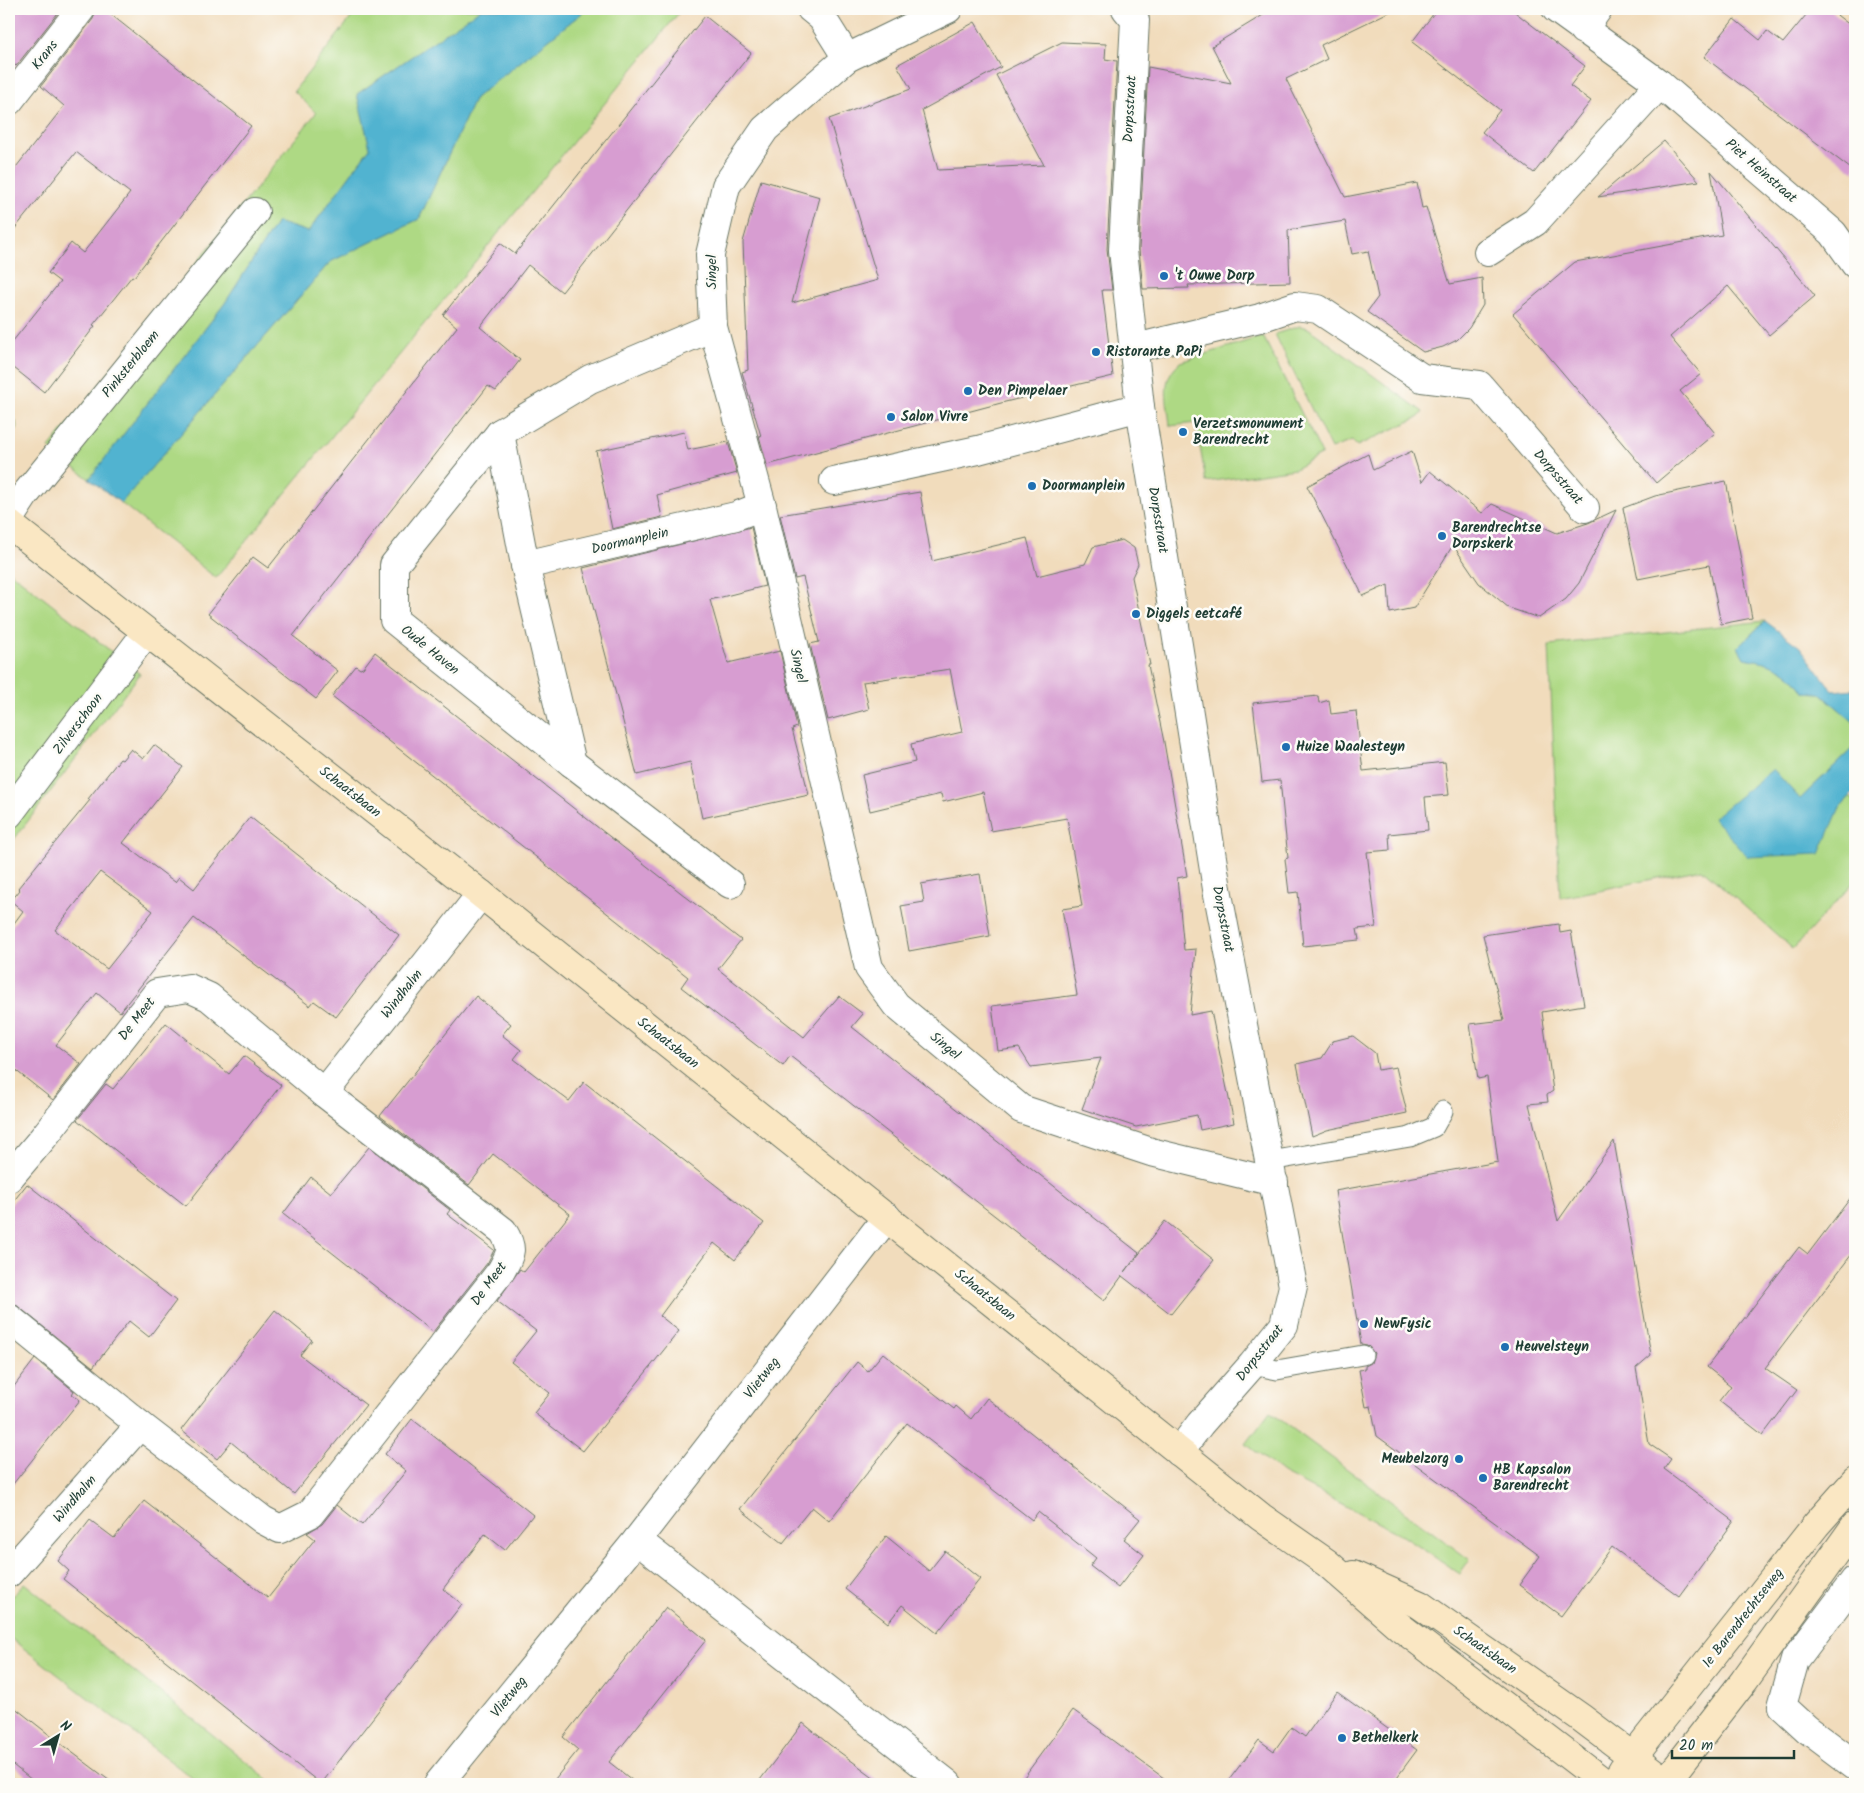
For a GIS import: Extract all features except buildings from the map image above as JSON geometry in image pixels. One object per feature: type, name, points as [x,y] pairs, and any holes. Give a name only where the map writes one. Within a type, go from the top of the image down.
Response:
[{"type":"street","name":"Krans","points":[[9,101],[81,9]]},
{"type":"street","points":[[811,9],[822,18],[846,58]]},
{"type":"street","name":"Singel","points":[[948,9],[846,58],[764,129],[726,186],[710,255],[713,327],[762,506],[868,968],[896,1005],[1021,1109],[1151,1152],[1272,1172]]},
{"type":"street","name":"Piet Heinstraat","points":[[1556,9],[1591,19],[1660,84],[1833,233],[1855,264]]},
{"type":"street","name":"Dorpsstraat","points":[[1137,12],[1123,250],[1140,407],[1217,889],[1293,1286],[1284,1325],[1200,1424],[1180,1452]]},
{"type":"street","points":[[1488,252],[1535,222],[1660,84]]},
{"type":"street","name":"Pinksterbloem","points":[[9,518],[24,496],[255,212]]},
{"type":"street","name":"Dorpsstraat","points":[[1135,348],[1260,318],[1295,306],[1318,309],[1422,378],[1478,385],[1585,508]]},
{"type":"street","name":"Oude Haven","points":[[713,327],[590,379],[500,433],[394,565],[394,620],[572,763],[730,884]]},
{"type":"street","points":[[834,481],[978,450],[1140,407]]},
{"type":"street","points":[[500,433],[525,565],[572,763]]},
{"type":"street","name":"Doormanplein","points":[[525,565],[736,516],[762,506]]},
{"type":"street","name":"Schaatsbaan","points":[[9,524],[480,894],[1261,1517],[1327,1563],[1399,1626],[1606,1784]]},
{"type":"street","name":"Zilverschoon","points":[[9,814],[146,633]]},
{"type":"street","name":"Windhalm","points":[[324,1093],[480,894]]},
{"type":"street","name":"De Meet","points":[[9,1178],[43,1138],[157,993],[189,988],[209,997],[324,1093],[502,1231],[511,1244],[510,1254],[501,1271],[310,1514],[280,1529],[263,1520],[140,1425],[9,1318]]},
{"type":"street","name":"Vlietweg","points":[[438,1784],[638,1540],[887,1217]]},
{"type":"street","name":"Windhalm","points":[[9,1573],[140,1425]]},
{"type":"street","name":"1e Barendrechtseweg","points":[[1612,1784],[1632,1756],[1816,1525],[1855,1481]]},
{"type":"street","points":[[1667,1783],[1744,1681],[1855,1526]]},
{"type":"street","points":[[638,1540],[948,1784]]},
{"type":"street","name":"Schaatsbaan","points":[[1327,1563],[1420,1605],[1667,1783]]},
{"type":"street","points":[[1855,1580],[1795,1660],[1782,1706],[1807,1729],[1855,1765]]},
{"type":"lane","points":[[1272,1172],[1410,1137],[1434,1127],[1443,1111]]},
{"type":"lane","points":[[1252,1365],[1277,1370],[1363,1355]]},
{"type":"green space","points":[[358,9],[481,9],[357,94],[370,148],[308,232],[277,222],[225,303],[89,479],[49,448],[316,113],[294,91]]},
{"type":"green space","points":[[587,9],[682,9],[216,578],[121,503],[330,262],[419,219],[475,98]]},
{"type":"green space","points":[[1300,326],[1308,328],[1423,412],[1419,417],[1357,446],[1352,441],[1331,449],[1275,334]]},
{"type":"green space","points":[[1263,336],[1322,454],[1295,469],[1206,482],[1196,423],[1170,426],[1166,391],[1169,376],[1180,362]]},
{"type":"green space","points":[[9,416],[16,421],[17,428],[9,437]]},
{"type":"green space","points":[[9,571],[140,674],[9,846],[9,655],[12,650],[9,647]]},
{"type":"green space","points":[[1765,621],[1738,647],[1744,658],[1771,664],[1786,672],[1804,692],[1820,693],[1855,723],[1855,746],[1800,799],[1819,854],[1840,807],[1850,797],[1855,801],[1855,881],[1793,949],[1702,869],[1560,898],[1549,645]]},
{"type":"green space","points":[[1270,1412],[1470,1560],[1460,1574],[1403,1536],[1283,1473],[1246,1444]]},
{"type":"green space","points":[[24,1583],[274,1784],[200,1784],[9,1637],[9,1597],[15,1594]]},
{"type":"water","points":[[481,9],[587,9],[475,98],[419,219],[330,262],[121,503],[89,479],[225,303],[277,222],[308,232],[370,148],[357,94]]},
{"type":"water","points":[[1765,621],[1800,647],[1833,691],[1855,689],[1855,723],[1820,693],[1804,692],[1786,672],[1771,664],[1744,658],[1738,647]]},
{"type":"water","points":[[1855,746],[1855,791],[1840,807],[1820,854],[1748,857],[1713,818],[1773,769],[1800,799]]},
{"type":"place","name":"'t Ouwe Dorp","points":[[1164,276]]},
{"type":"place","name":"Ristorante PaPi","points":[[1096,352]]},
{"type":"place","name":"Den Pimpelaer","points":[[968,391]]},
{"type":"place","name":"Salon Vivre","points":[[891,417]]},
{"type":"place","name":"Verzetsmonument Barendrecht","points":[[1183,432]]},
{"type":"place","name":"Doormanplein","points":[[1032,486]]},
{"type":"place","name":"Barendrechtse Dorpskerk","points":[[1442,536]]},
{"type":"place","name":"Diggels eetcafé","points":[[1136,614]]},
{"type":"place","name":"Huize Waalesteyn","points":[[1286,747]]},
{"type":"place","name":"NewFysic","points":[[1364,1324]]},
{"type":"place","name":"Heuvelsteyn","points":[[1505,1347]]},
{"type":"place","name":"Meubelzorg","points":[[1459,1459]]},
{"type":"place","name":"HB Kapsalon Barendrecht","points":[[1483,1478]]},
{"type":"place","name":"Bethelkerk","points":[[1342,1738]]}]
